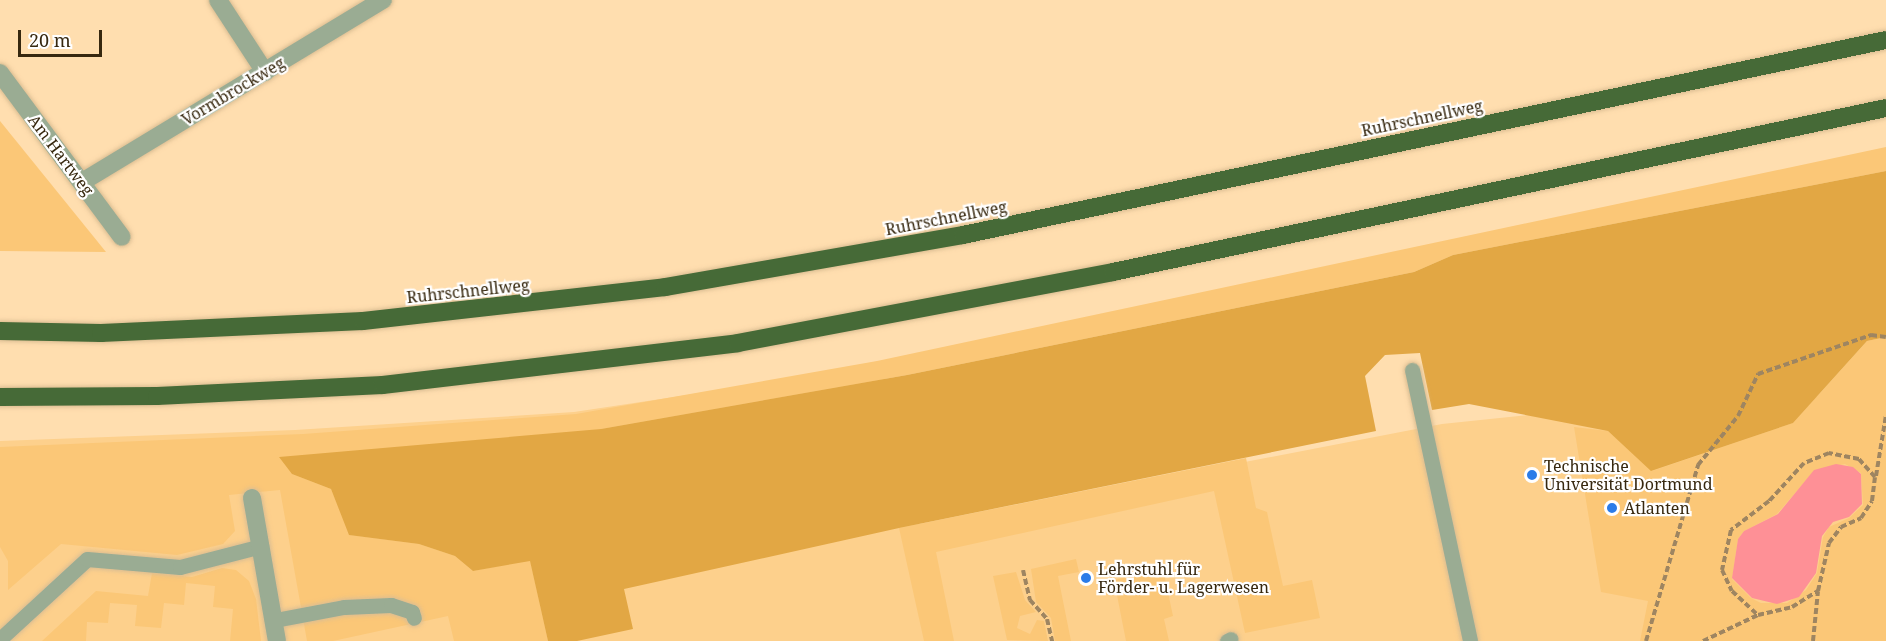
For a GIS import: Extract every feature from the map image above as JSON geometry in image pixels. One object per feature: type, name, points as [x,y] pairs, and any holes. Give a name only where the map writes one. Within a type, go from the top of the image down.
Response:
[{"type":"highway","name":"Ruhrschnellweg","points":[[0,331],[101,333],[363,321],[665,287],[963,235],[1886,40]]},
{"type":"highway","points":[[0,396],[54,398],[383,385],[738,343],[1124,270],[1886,108]]},
{"type":"highway","points":[[0,410],[54,398]]},
{"type":"street","points":[[218,0],[265,72]]},
{"type":"street","name":"Vormbrockweg","points":[[82,182],[383,0]]},
{"type":"street","name":"Am Hartweg","points":[[0,73],[122,237]]},
{"type":"street","points":[[252,498],[277,641]]},
{"type":"lane","points":[[1412,370],[1470,641]]},
{"type":"lane","points":[[0,639],[87,559],[180,567],[261,546]]},
{"type":"lane","points":[[275,620],[344,607],[391,605],[412,612],[414,618]]},
{"type":"path","points":[[1646,641],[1698,465],[1738,416],[1758,374],[1871,335],[1886,337]]},
{"type":"path","points":[[1813,641],[1818,591],[1829,543],[1841,527],[1861,518],[1872,501],[1886,415]]},
{"type":"path","points":[[1758,615],[1732,591],[1722,570],[1731,530],[1769,501],[1803,464],[1829,453],[1859,459],[1875,477]]},
{"type":"path","points":[[1023,570],[1030,600],[1047,619],[1052,641]]},
{"type":"path","points":[[1702,641],[1758,615],[1792,608],[1818,591]]},
{"type":"shaded area","points":[[0,121],[106,252],[0,251]]},
{"type":"shaded area","points":[[1886,147],[1886,171],[1453,255],[1414,272],[907,375],[601,429],[292,474],[331,489],[350,535],[419,544],[455,556],[473,571],[530,560],[548,641],[454,641],[448,616],[333,641],[307,641],[280,490],[229,495],[235,531],[223,544],[177,555],[61,544],[8,590],[8,561],[0,547],[0,447],[303,434],[576,414],[877,361]]},
{"type":"shaded area","points":[[1886,171],[1886,337],[1867,341],[1793,423],[1651,471],[1608,431],[1469,404],[1432,410],[1420,353],[1385,355],[1365,376],[1376,431],[899,528],[624,589],[633,629],[577,641],[548,641],[530,561],[473,571],[455,556],[419,544],[349,535],[331,489],[292,474],[279,457],[601,429],[907,375],[1414,272],[1453,255]]},
{"type":"shaded area","points":[[1886,337],[1886,641],[1640,641],[1648,601],[1601,592],[1574,427],[1608,431],[1652,471],[1793,423],[1867,341]],"holes":[[[1845,464],[1861,473],[1863,505],[1849,518],[1829,527],[1823,537],[1817,573],[1806,590],[1787,603],[1761,603],[1751,598],[1732,579],[1738,539],[1744,531],[1777,514],[1814,471]]]},
{"type":"shaded area","points":[[881,366],[919,525],[1442,424],[1788,388],[1886,418],[1886,641],[0,641],[0,441],[295,430],[574,412]]},
{"type":"shaded area","points":[[1246,458],[1256,508],[1267,512],[1283,586],[1312,580],[1320,618],[1245,633],[1214,491],[936,552],[954,641],[924,641],[899,528]]},
{"type":"shaded area","points":[[1836,464],[1853,467],[1861,474],[1862,504],[1849,517],[1833,522],[1822,536],[1816,573],[1799,597],[1777,604],[1752,598],[1732,578],[1738,539],[1744,531],[1778,514],[1814,470]]},
{"type":"shaded area","points":[[1076,559],[1079,572],[1058,576],[1071,641],[1055,641],[1051,618],[1036,602],[1031,569]]},
{"type":"shaded area","points":[[222,568],[236,570],[249,581],[256,599],[261,641],[230,641],[233,609],[213,607],[215,586],[186,583],[184,605],[164,603],[161,628],[135,626],[137,605],[110,603],[108,623],[87,622],[86,641],[42,641],[96,591],[148,596],[152,573],[192,577]]},
{"type":"shaded area","points":[[1163,569],[1173,616],[1164,619],[1169,641],[1126,641],[1114,580]]},
{"type":"shaded area","points":[[1016,572],[1025,600],[1036,612],[1020,616],[1017,628],[1030,634],[1037,620],[1044,621],[1048,641],[1007,640],[993,576]]},
{"type":"place","name":"Technische Universität Dortmund","points":[[1532,475]]},
{"type":"place","name":"Atlanten","points":[[1612,508]]},
{"type":"place","name":"Lehrstuhl für Förder- u. Lagerwesen","points":[[1086,578]]}]
